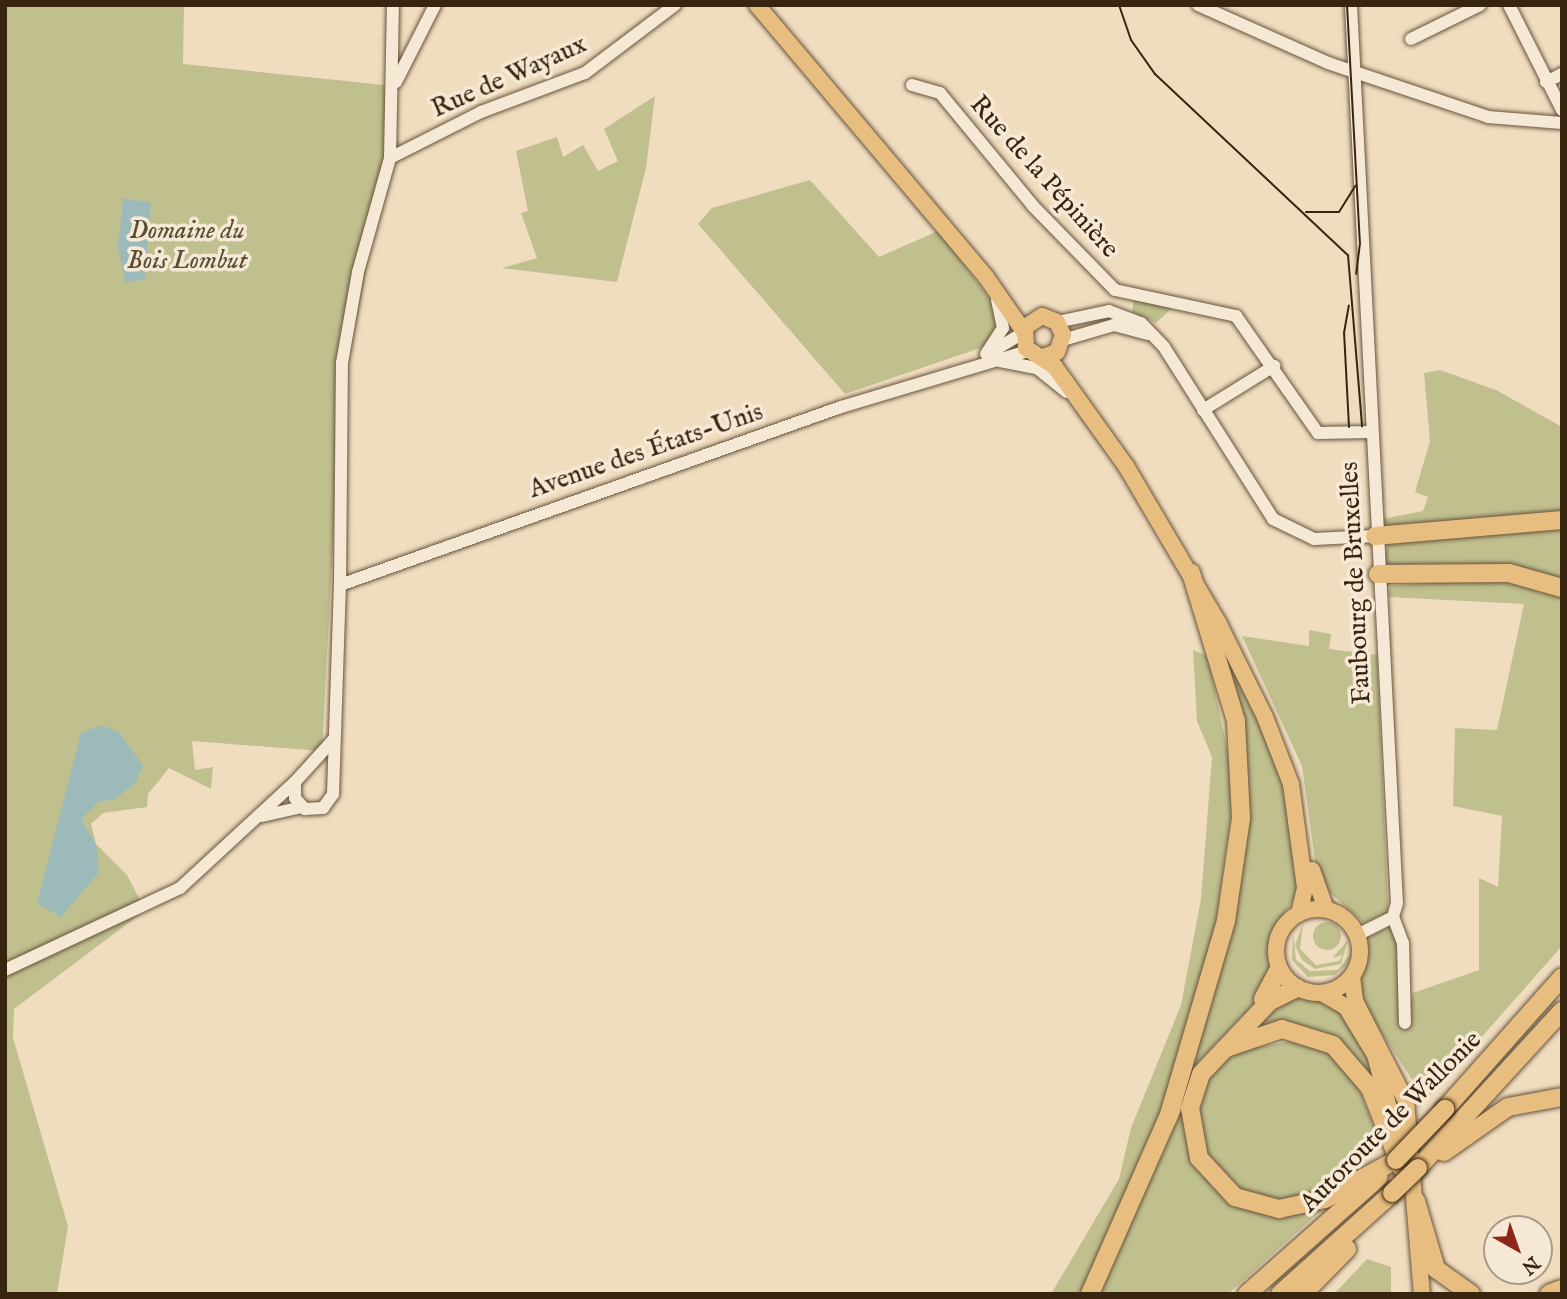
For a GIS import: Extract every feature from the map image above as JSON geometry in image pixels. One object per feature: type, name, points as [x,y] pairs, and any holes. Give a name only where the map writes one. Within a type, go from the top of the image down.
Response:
[{"type":"highway","points":[[1376,536],[1562,520]]},
{"type":"highway","points":[[1168,1118],[1226,921],[1241,818],[1236,720],[1191,573]]},
{"type":"highway","points":[[1378,574],[1508,573],[1562,588]]},
{"type":"highway","points":[[1090,1294],[1191,1070],[1272,990],[1279,969]]},
{"type":"highway","name":"Autoroute de Wallonie","points":[[1280,1294],[1370,1215],[1445,1108],[1562,977]]},
{"type":"highway","points":[[1297,988],[1270,1001],[1209,1062],[1195,1087],[1189,1123],[1199,1158],[1221,1187],[1258,1207],[1279,1209],[1325,1199],[1406,1167],[1508,1107],[1562,1097]]},
{"type":"highway","name":"Autoroute de Wallonie","points":[[1452,1140],[1562,1012]]},
{"type":"highway","points":[[1209,1062],[1270,1031],[1301,1030],[1325,1040],[1353,1062],[1370,1088],[1406,1167]]},
{"type":"highway","name":"Autoroute de Wallonie","points":[[1247,1294],[1363,1185]]},
{"type":"highway","points":[[1416,1201],[1436,1269],[1471,1294]]},
{"type":"highway","points":[[1303,1294],[1348,1249],[1370,1215]]},
{"type":"highway","points":[[1549,1294],[1562,1289]]},
{"type":"main road","points":[[757,5],[1027,327],[1035,354],[1075,395],[1191,573],[1287,769],[1304,879],[1299,913],[1278,937],[1279,969],[1297,988],[1322,993],[1346,1007],[1384,1073],[1406,1167],[1413,1294]]},
{"type":"main road","points":[[1027,327],[1057,322],[1061,344],[1191,557],[1273,712],[1295,766],[1313,877],[1326,909],[1357,935],[1359,958],[1352,976],[1355,1001],[1406,1101],[1422,1294]]},
{"type":"main road","points":[[1035,354],[1061,344]]},
{"type":"main road","points":[[1299,913],[1326,909]]},
{"type":"main road","points":[[1322,993],[1352,976]]},
{"type":"street","points":[[254,821],[274,809],[328,804],[334,738],[340,585],[342,363],[358,272],[390,158],[394,86],[393,5]]},
{"type":"street","points":[[394,86],[435,5]]},
{"type":"street","name":"Rue de Wayaux","points":[[390,158],[481,111],[585,73],[675,5]]},
{"type":"street","points":[[1198,5],[1350,66],[1488,117],[1562,123]]},
{"type":"street","name":"Faubourg de Bruxelles","points":[[1343,5],[1350,66],[1362,246],[1397,903],[1393,917],[1403,943],[1405,1023]]},
{"type":"street","name":"Faubourg de Bruxelles","points":[[1350,66],[1351,5]]},
{"type":"street","points":[[1411,39],[1480,5]]},
{"type":"street","points":[[1509,5],[1562,110]]},
{"type":"street","points":[[1546,82],[1562,74]]},
{"type":"street","name":"Rue de la Pépinière","points":[[912,85],[940,93],[1034,206],[1120,292],[1140,291],[1236,316],[1274,366],[1318,433],[1371,432]]},
{"type":"street","points":[[986,277],[1003,328],[990,357],[1030,365],[1075,395]]},
{"type":"street","points":[[1115,316],[1120,292]]},
{"type":"street","points":[[1061,344],[1115,316]]},
{"type":"street","points":[[1057,322],[1115,316],[1154,337],[1262,506],[1284,528],[1314,539],[1376,536]]},
{"type":"street","name":"Avenue des États-Unis","points":[[990,357],[1027,327]]},
{"type":"street","name":"Avenue des États-Unis","points":[[340,585],[968,364],[990,357],[1035,354]]},
{"type":"street","points":[[1203,410],[1274,366]]},
{"type":"street","points":[[5,970],[172,893],[309,771],[334,738]]},
{"type":"street","points":[[309,771],[331,782]]},
{"type":"street","points":[[295,782],[302,807]]},
{"type":"street","points":[[1357,935],[1393,917]]},
{"type":"green space","name":"Domaine du Bois Lombut","points":[[5,5],[184,5],[183,64],[394,86],[386,167],[340,406],[322,751],[192,741],[195,770],[213,767],[211,789],[169,768],[148,794],[147,807],[103,813],[91,824],[96,844],[127,875],[143,906],[5,969]]},
{"type":"green space","points":[[655,96],[646,168],[617,282],[502,268],[537,258],[521,213],[528,211],[516,151],[557,137],[563,157],[583,145],[598,171],[618,161],[604,129]]},
{"type":"green space","points":[[810,180],[879,257],[938,231],[1002,315],[998,342],[845,394],[698,224],[712,208]]},
{"type":"green space","points":[[1134,298],[1174,306],[1156,323],[1132,312]]},
{"type":"green space","points":[[1440,370],[1496,390],[1562,427],[1562,520],[1384,535],[1382,519],[1423,511],[1428,497],[1415,492],[1430,441],[1424,373]]},
{"type":"green space","points":[[1562,525],[1562,583],[1387,566],[1384,559],[1389,542]]},
{"type":"green space","points":[[1491,577],[1562,597],[1562,946],[1419,1108],[1415,1084],[1351,987],[1366,938],[1390,927],[1403,943],[1406,1020],[1413,993],[1479,970],[1479,878],[1498,887],[1502,816],[1453,806],[1455,728],[1497,730],[1524,604],[1389,597],[1390,586]]},
{"type":"green space","points":[[1215,627],[1283,772],[1298,893],[1271,934],[1272,967],[1264,993],[1181,1080],[1211,1006],[1236,907],[1245,839]]},
{"type":"green space","points":[[1309,630],[1331,634],[1329,649],[1377,655],[1388,906],[1387,913],[1364,923],[1318,882],[1302,766],[1242,636],[1309,646]]},
{"type":"green space","points":[[1193,650],[1208,656],[1235,788],[1212,948],[1153,1138],[1100,1256],[1080,1294],[1051,1294],[1119,1179],[1131,1128],[1181,1005],[1201,899],[1212,757],[1197,721]]},
{"type":"green space","points":[[139,915],[14,1009],[13,1038],[68,1226],[57,1294],[5,1294],[5,971]]},
{"type":"green space","points":[[1327,922],[1337,926],[1341,936],[1337,946],[1327,950],[1317,946],[1313,936],[1317,926]]},
{"type":"green space","points":[[1303,924],[1300,949],[1316,965],[1339,961],[1343,955],[1332,958],[1348,940],[1341,964],[1315,969],[1302,960],[1295,945]]},
{"type":"green space","points":[[1293,934],[1296,960],[1310,971],[1338,970],[1351,953],[1348,964],[1335,975],[1308,977],[1292,960]]},
{"type":"green space","points":[[1283,992],[1335,1003],[1364,1035],[1385,1109],[1309,1033],[1238,1042]]},
{"type":"green space","points":[[1303,1039],[1331,1052],[1354,1077],[1375,1129],[1371,1150],[1354,1174],[1331,1189],[1285,1202],[1239,1194],[1208,1162],[1197,1131],[1200,1093],[1216,1067],[1245,1049]]},
{"type":"green space","points":[[1197,1070],[1183,1117],[1185,1135],[1212,1187],[1268,1215],[1326,1206],[1228,1294],[1094,1294]]},
{"type":"green space","points":[[1367,1259],[1391,1267],[1391,1294],[1334,1294]]},
{"type":"water","points":[[123,198],[151,203],[145,279],[125,283],[118,246]]},
{"type":"water","points":[[102,725],[120,733],[143,766],[136,782],[114,800],[99,801],[81,820],[96,844],[99,872],[61,917],[37,903],[81,733]]},
{"type":"tram line","points":[[1119,5],[1131,40],[1155,74],[1348,255],[1362,426]]},
{"type":"tram line","points":[[1347,5],[1360,243],[1356,274]]},
{"type":"tram line","points":[[1306,212],[1339,212],[1355,186]]},
{"type":"tram line","points":[[1349,305],[1344,333],[1349,427]]}]
